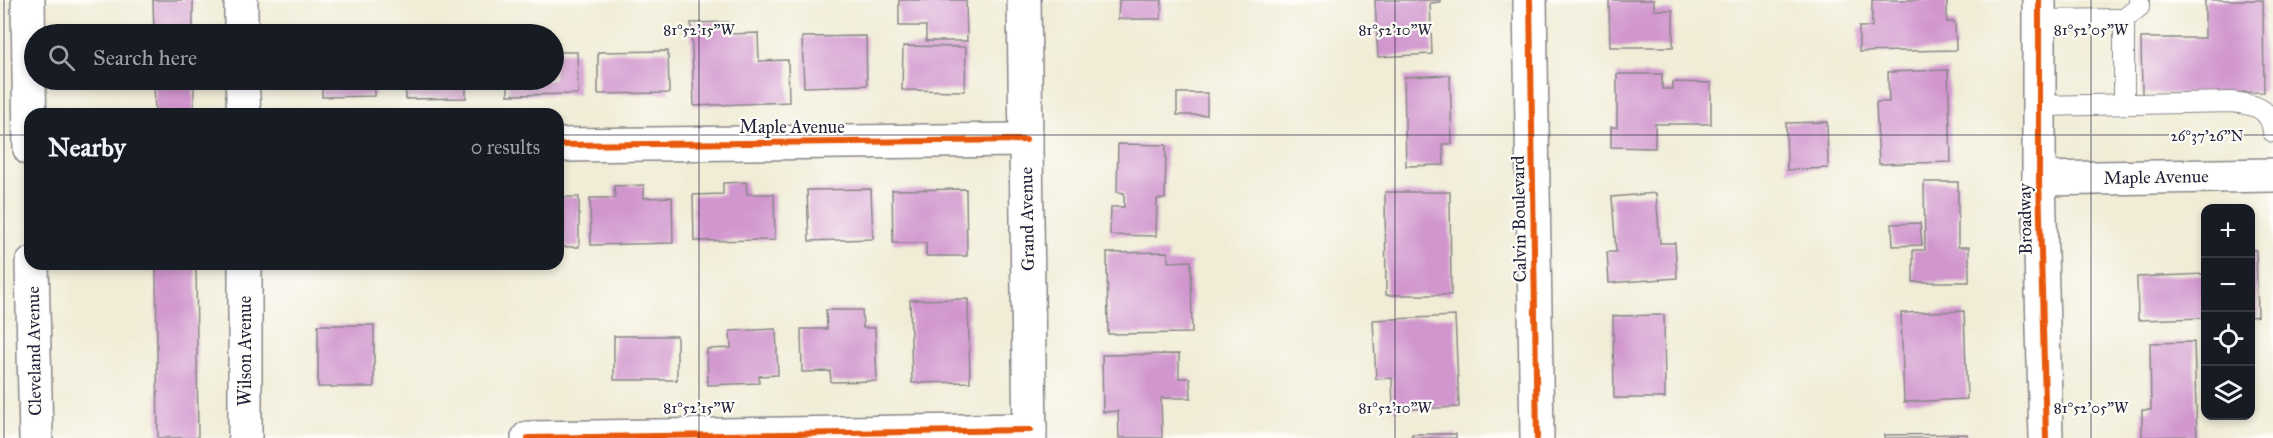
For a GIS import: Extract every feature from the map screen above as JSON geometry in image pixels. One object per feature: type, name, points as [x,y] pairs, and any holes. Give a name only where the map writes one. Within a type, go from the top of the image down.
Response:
[{"type":"street","points":[[28,0],[28,24]]},
{"type":"street","points":[[241,0],[241,24]]},
{"type":"street","name":"Grand Avenue","points":[[1024,0],[1030,434]]},
{"type":"street","name":"Calvin Boulevard","points":[[1530,0],[1537,438]]},
{"type":"street","name":"Broadway","points":[[2039,10],[2039,179],[2046,438]]},
{"type":"street","points":[[29,90],[29,108]]},
{"type":"street","points":[[243,90],[244,108]]},
{"type":"street","name":"Maple Avenue","points":[[564,145],[1026,140]]},
{"type":"street","name":"Maple Avenue","points":[[2039,179],[2273,176]]},
{"type":"street","name":"Cleveland Avenue","points":[[32,270],[36,438]]},
{"type":"street","name":"Wilson Avenue","points":[[245,270],[245,438]]},
{"type":"street","points":[[528,438],[1030,434]]},
{"type":"lane","points":[[2039,10],[2124,19],[2139,7],[2139,0]]},
{"type":"lane","points":[[2124,19],[2124,104]]},
{"type":"lane","points":[[2040,106],[2231,102],[2254,105],[2266,113],[2272,124],[2273,132]]},
{"type":"building","points":[[153,0],[193,0],[193,24],[154,24]]},
{"type":"building","points":[[899,0],[966,0],[967,41],[926,41],[926,26],[899,26]]},
{"type":"building","points":[[1119,0],[1162,0],[1161,19],[1118,19]]},
{"type":"building","points":[[1375,0],[1440,0],[1440,2],[1430,3],[1432,54],[1378,57]]},
{"type":"building","points":[[1609,0],[1654,0],[1654,10],[1673,10],[1673,47],[1610,47]]},
{"type":"building","points":[[1872,0],[1947,0],[1947,22],[1955,22],[1956,50],[1859,52],[1859,27],[1872,27]]},
{"type":"building","points":[[2205,0],[2263,0],[2264,92],[2142,94],[2141,38],[2205,38]]},
{"type":"building","points":[[728,22],[729,34],[758,33],[759,61],[788,60],[789,102],[694,106],[691,23]]},
{"type":"building","points":[[866,36],[867,85],[804,87],[802,37]]},
{"type":"building","points":[[903,46],[966,47],[965,91],[902,90]]},
{"type":"building","points":[[668,51],[669,93],[598,94],[598,52]]},
{"type":"building","points":[[564,52],[577,52],[578,94],[508,95],[508,90],[564,90]]},
{"type":"building","points":[[1948,70],[1951,162],[1879,164],[1876,102],[1889,102],[1888,72]]},
{"type":"building","points":[[1617,74],[1662,74],[1662,89],[1673,89],[1673,82],[1711,83],[1711,124],[1655,124],[1655,148],[1611,147],[1611,127],[1617,127]]},
{"type":"building","points":[[1450,75],[1452,144],[1443,144],[1444,165],[1406,166],[1404,77]]},
{"type":"building","points":[[154,90],[194,90],[194,108],[155,108]]},
{"type":"building","points":[[322,90],[375,90],[375,96],[322,97]]},
{"type":"building","points":[[406,90],[466,90],[466,98],[406,99]]},
{"type":"building","points":[[1177,93],[1207,93],[1207,115],[1177,115]]},
{"type":"building","points":[[1827,122],[1828,168],[1787,170],[1786,123]]},
{"type":"building","points":[[1118,144],[1166,145],[1165,199],[1157,199],[1156,236],[1110,235],[1111,207],[1124,207],[1124,193],[1117,192]]},
{"type":"building","points":[[746,182],[747,194],[774,194],[775,240],[694,241],[693,195],[723,194],[723,183]]},
{"type":"building","points":[[1924,182],[1958,182],[1958,247],[1969,247],[1969,282],[1913,282],[1913,250],[1925,250]]},
{"type":"building","points":[[644,185],[644,198],[672,197],[673,243],[591,245],[590,198],[615,198],[614,186]]},
{"type":"building","points":[[871,189],[873,239],[809,241],[807,190]]},
{"type":"building","points":[[966,189],[967,256],[926,256],[926,243],[893,243],[892,190]]},
{"type":"building","points":[[1385,192],[1450,192],[1451,295],[1386,295]]},
{"type":"building","points":[[1656,193],[1660,243],[1675,243],[1677,278],[1609,283],[1607,252],[1616,252],[1612,197]]},
{"type":"building","points":[[564,197],[579,197],[579,247],[564,247]]},
{"type":"building","points":[[1920,223],[1922,245],[1893,246],[1892,224]]},
{"type":"building","points":[[2255,250],[2256,250],[2258,316],[2255,316]]},
{"type":"building","points":[[1168,252],[1168,262],[1191,261],[1192,333],[1108,334],[1107,253]]},
{"type":"building","points":[[156,270],[196,270],[198,438],[158,438]]},
{"type":"building","points":[[2201,274],[2201,318],[2138,320],[2137,277]]},
{"type":"building","points":[[968,299],[970,382],[912,383],[910,300]]},
{"type":"building","points":[[826,310],[862,310],[863,328],[875,328],[877,381],[831,382],[830,371],[802,372],[801,329],[827,329]]},
{"type":"building","points":[[1964,311],[1967,399],[1904,402],[1901,313]]},
{"type":"building","points":[[1664,315],[1665,398],[1614,398],[1613,316]]},
{"type":"building","points":[[1455,316],[1459,407],[1393,410],[1392,378],[1376,379],[1373,320]]},
{"type":"building","points":[[318,325],[374,325],[374,387],[318,387]]},
{"type":"building","points":[[776,329],[778,375],[759,376],[759,383],[708,385],[707,349],[731,348],[730,331]]},
{"type":"building","points":[[614,336],[677,336],[677,380],[614,380]]},
{"type":"building","points":[[2194,342],[2197,436],[2142,437],[2142,410],[2151,410],[2150,343]]},
{"type":"building","points":[[1179,354],[1179,378],[1190,378],[1191,398],[1161,398],[1162,438],[1119,438],[1118,411],[1103,412],[1102,355]]},
{"type":"building","points":[[1412,434],[1456,434],[1456,438],[1412,438]]},
{"type":"building","points":[[1967,434],[1967,438],[1884,438],[1884,435]]},
{"type":"cycle path","points":[[1530,0],[1537,438]]},
{"type":"cycle path","points":[[2039,0],[2039,179],[2046,438]]},
{"type":"cycle path","points":[[564,145],[1026,140]]},
{"type":"cycle path","points":[[528,438],[1030,430]]}]
